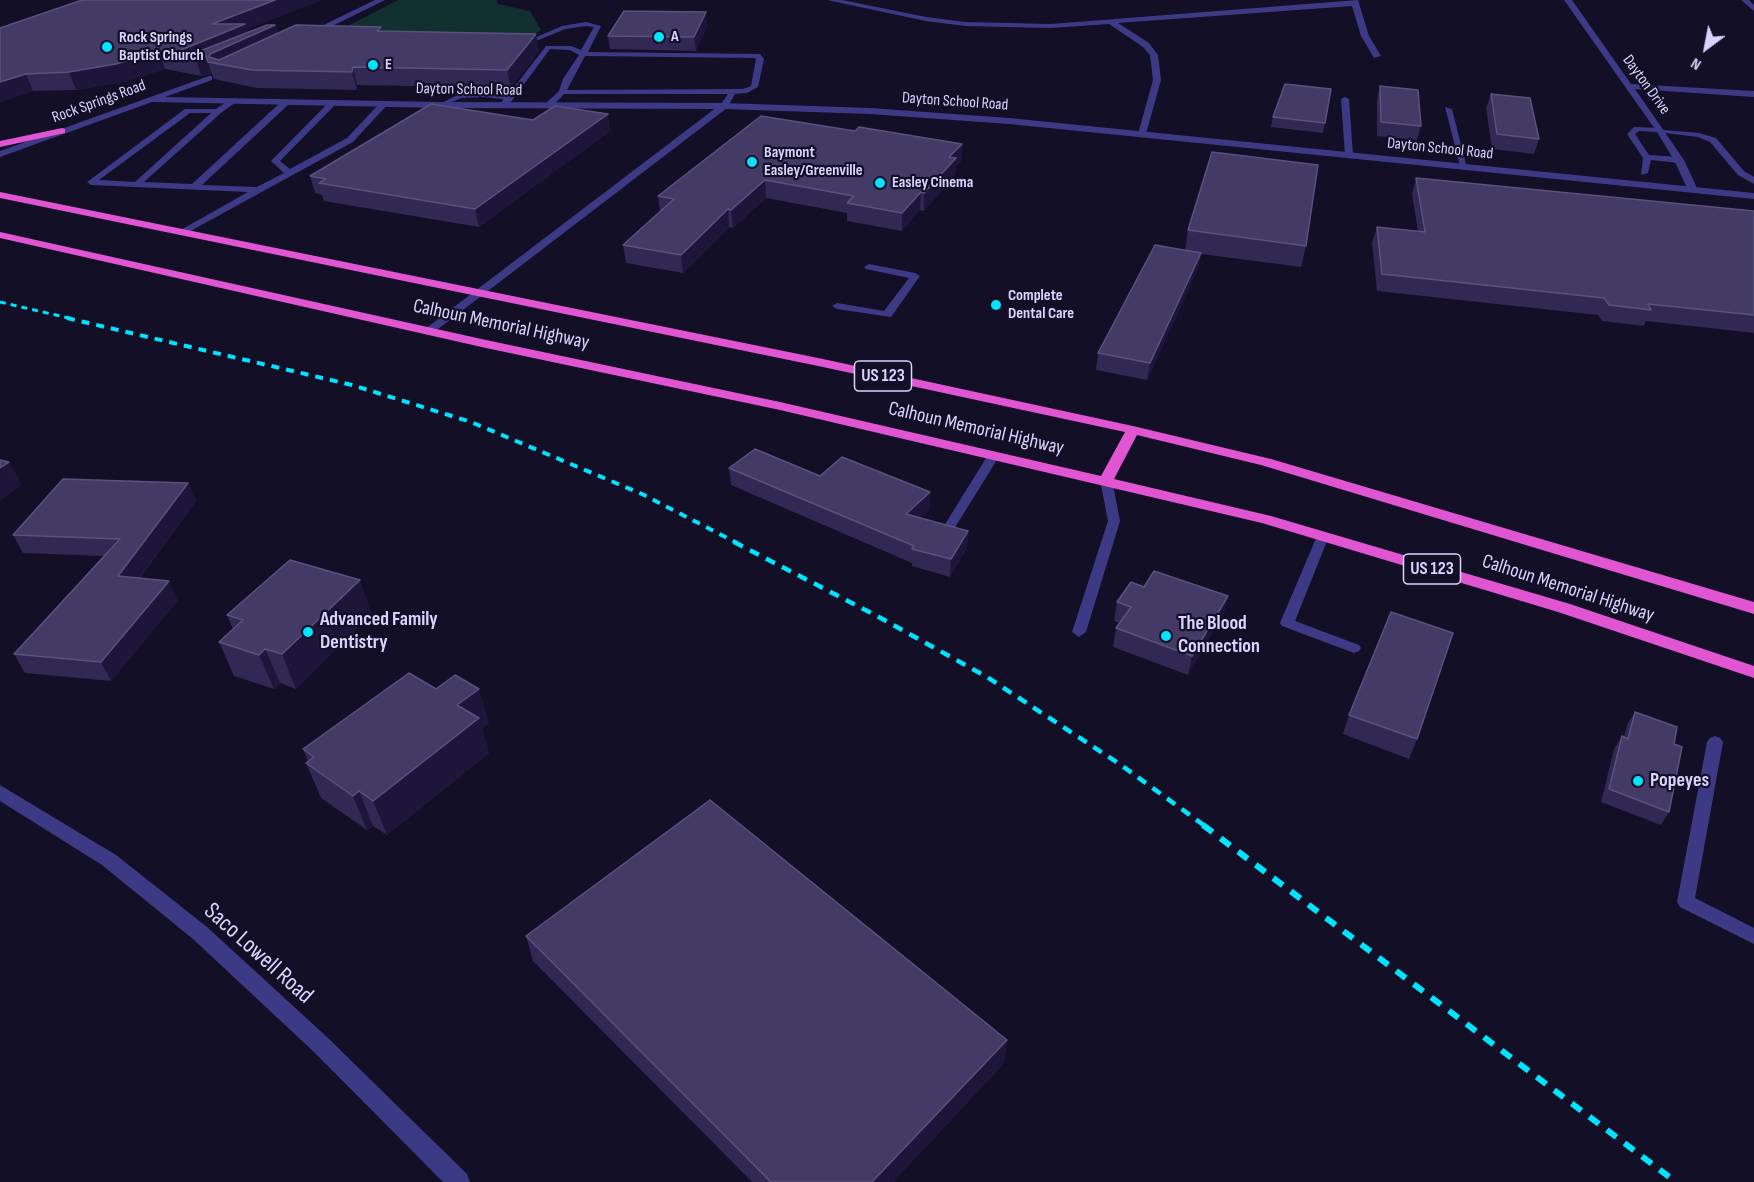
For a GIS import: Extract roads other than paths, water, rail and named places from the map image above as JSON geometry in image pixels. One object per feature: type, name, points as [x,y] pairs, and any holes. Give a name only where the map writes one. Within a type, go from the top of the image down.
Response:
[{"type":"highway","points":[[0,144],[62,131]]},
{"type":"highway","name":"Calhoun Memorial Highway","points":[[0,195],[823,363],[1133,430],[1266,462],[1754,608]]},
{"type":"highway","name":"Calhoun Memorial Highway","points":[[0,235],[994,454],[1266,519],[1563,608],[1754,672]]},
{"type":"highway","points":[[1106,480],[1133,430]]},
{"type":"street","points":[[302,36],[381,0]]},
{"type":"street","points":[[831,0],[926,19],[965,24],[1051,26],[1354,2],[1365,36],[1377,56]]},
{"type":"street","name":"Dayton Drive","points":[[1568,0],[1660,131],[1679,160],[1693,190]]},
{"type":"street","points":[[1745,0],[1754,9]]},
{"type":"street","points":[[1112,22],[1146,45],[1154,55],[1157,80],[1142,134]]},
{"type":"street","name":"Rock Springs Road","points":[[0,154],[209,78]]},
{"type":"street","points":[[1627,86],[1754,94]]},
{"type":"street","name":"Dayton School Road","points":[[151,99],[333,104],[506,103],[548,106],[724,106],[906,113],[1142,134],[1754,196]]},
{"type":"street","name":"Saco Lowell Road","points":[[0,792],[109,860],[200,933],[321,1045],[459,1182]]},
{"type":"lane","points":[[506,103],[536,46],[564,27],[586,24],[598,26],[567,79],[562,92],[548,106]]},
{"type":"lane","points":[[302,36],[325,36]]},
{"type":"lane","points":[[517,45],[564,47],[583,54],[757,56],[760,59],[754,87],[744,91],[562,92]]},
{"type":"lane","points":[[429,331],[724,106],[733,92]]},
{"type":"lane","points":[[1345,99],[1349,155]]},
{"type":"lane","points":[[137,184],[218,111],[232,102]]},
{"type":"lane","points":[[194,187],[285,103]]},
{"type":"lane","points":[[289,173],[275,161],[333,104]]},
{"type":"lane","points":[[182,232],[350,140],[384,104]]},
{"type":"lane","points":[[1448,109],[1464,166]]},
{"type":"lane","points":[[218,111],[188,111],[91,182],[258,190]]},
{"type":"lane","points":[[1679,160],[1647,157],[1642,154],[1631,134],[1637,129],[1699,135],[1713,140],[1741,173],[1754,181]]},
{"type":"lane","points":[[1644,173],[1647,157]]},
{"type":"lane","points":[[837,306],[887,315],[915,276],[869,267]]},
{"type":"lane","points":[[948,529],[994,454]]},
{"type":"lane","points":[[1079,632],[1114,521],[1106,480]]},
{"type":"lane","points":[[1323,536],[1287,623],[1354,648]]},
{"type":"lane","points":[[1715,742],[1686,902],[1754,936]]},
{"type":"railway","points":[[0,302],[73,319]]},
{"type":"railway","points":[[67,318],[352,385],[471,422],[642,494],[737,543]]},
{"type":"railway","points":[[734,542],[877,616],[987,677],[1121,765],[1205,826]]},
{"type":"railway","points":[[1203,825],[1676,1182]]},
{"type":"place","name":"A","points":[[659,37]]},
{"type":"place","name":"Rock Springs Baptist Church","points":[[107,47]]},
{"type":"place","name":"E","points":[[373,65]]},
{"type":"place","name":"Baymont Easley/Greenville","points":[[752,162]]},
{"type":"place","name":"Easley Cinema","points":[[880,183]]},
{"type":"place","name":"Complete Dental Care","points":[[996,305]]},
{"type":"place","name":"Advanced Family Dentistry","points":[[308,632]]},
{"type":"place","name":"The Blood Connection","points":[[1166,636]]},
{"type":"place","name":"Popeyes","points":[[1638,781]]}]
